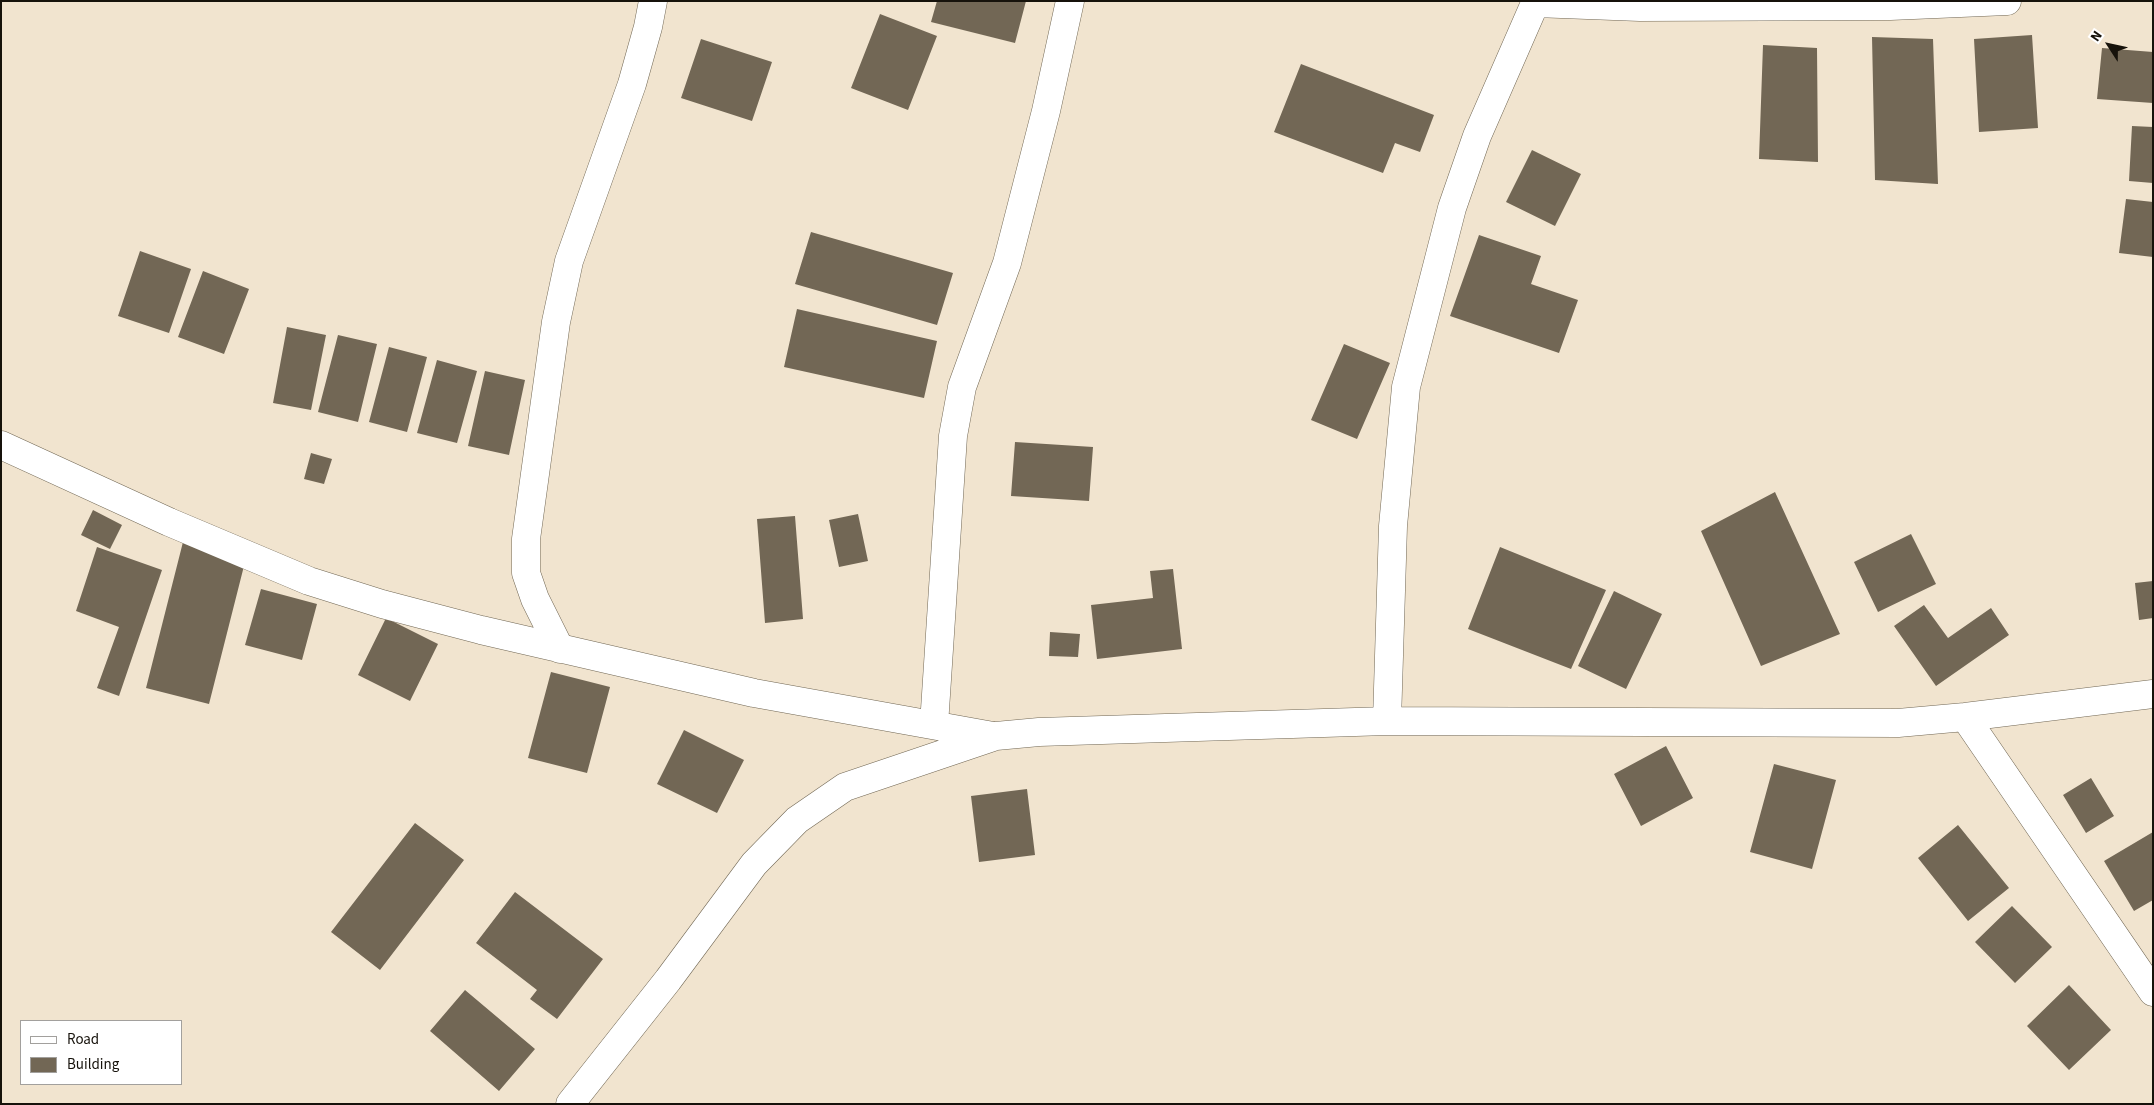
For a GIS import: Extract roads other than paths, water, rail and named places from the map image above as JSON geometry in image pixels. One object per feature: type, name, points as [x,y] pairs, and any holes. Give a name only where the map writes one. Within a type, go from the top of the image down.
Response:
[{"type":"street","points":[[560,648],[535,599],[526,572],[526,539],[556,322],[569,261],[632,84],[648,27],[653,1]]},
{"type":"street","points":[[934,725],[953,444],[962,387],[1007,263],[1046,111],[1070,1]]},
{"type":"street","points":[[1387,721],[1393,526],[1406,387],[1456,199],[1477,136],[1536,2],[1660,7],[1890,6],[2007,1]]},
{"type":"street","points":[[1,445],[169,522],[309,581],[382,604],[560,648],[754,692],[996,736]]},
{"type":"street","points":[[570,1104],[668,980],[754,864],[797,820],[845,787],[996,736],[1039,732],[1387,721],[1898,723],[1965,717],[2153,694]]},
{"type":"street","points":[[1965,717],[2153,992]]}]
